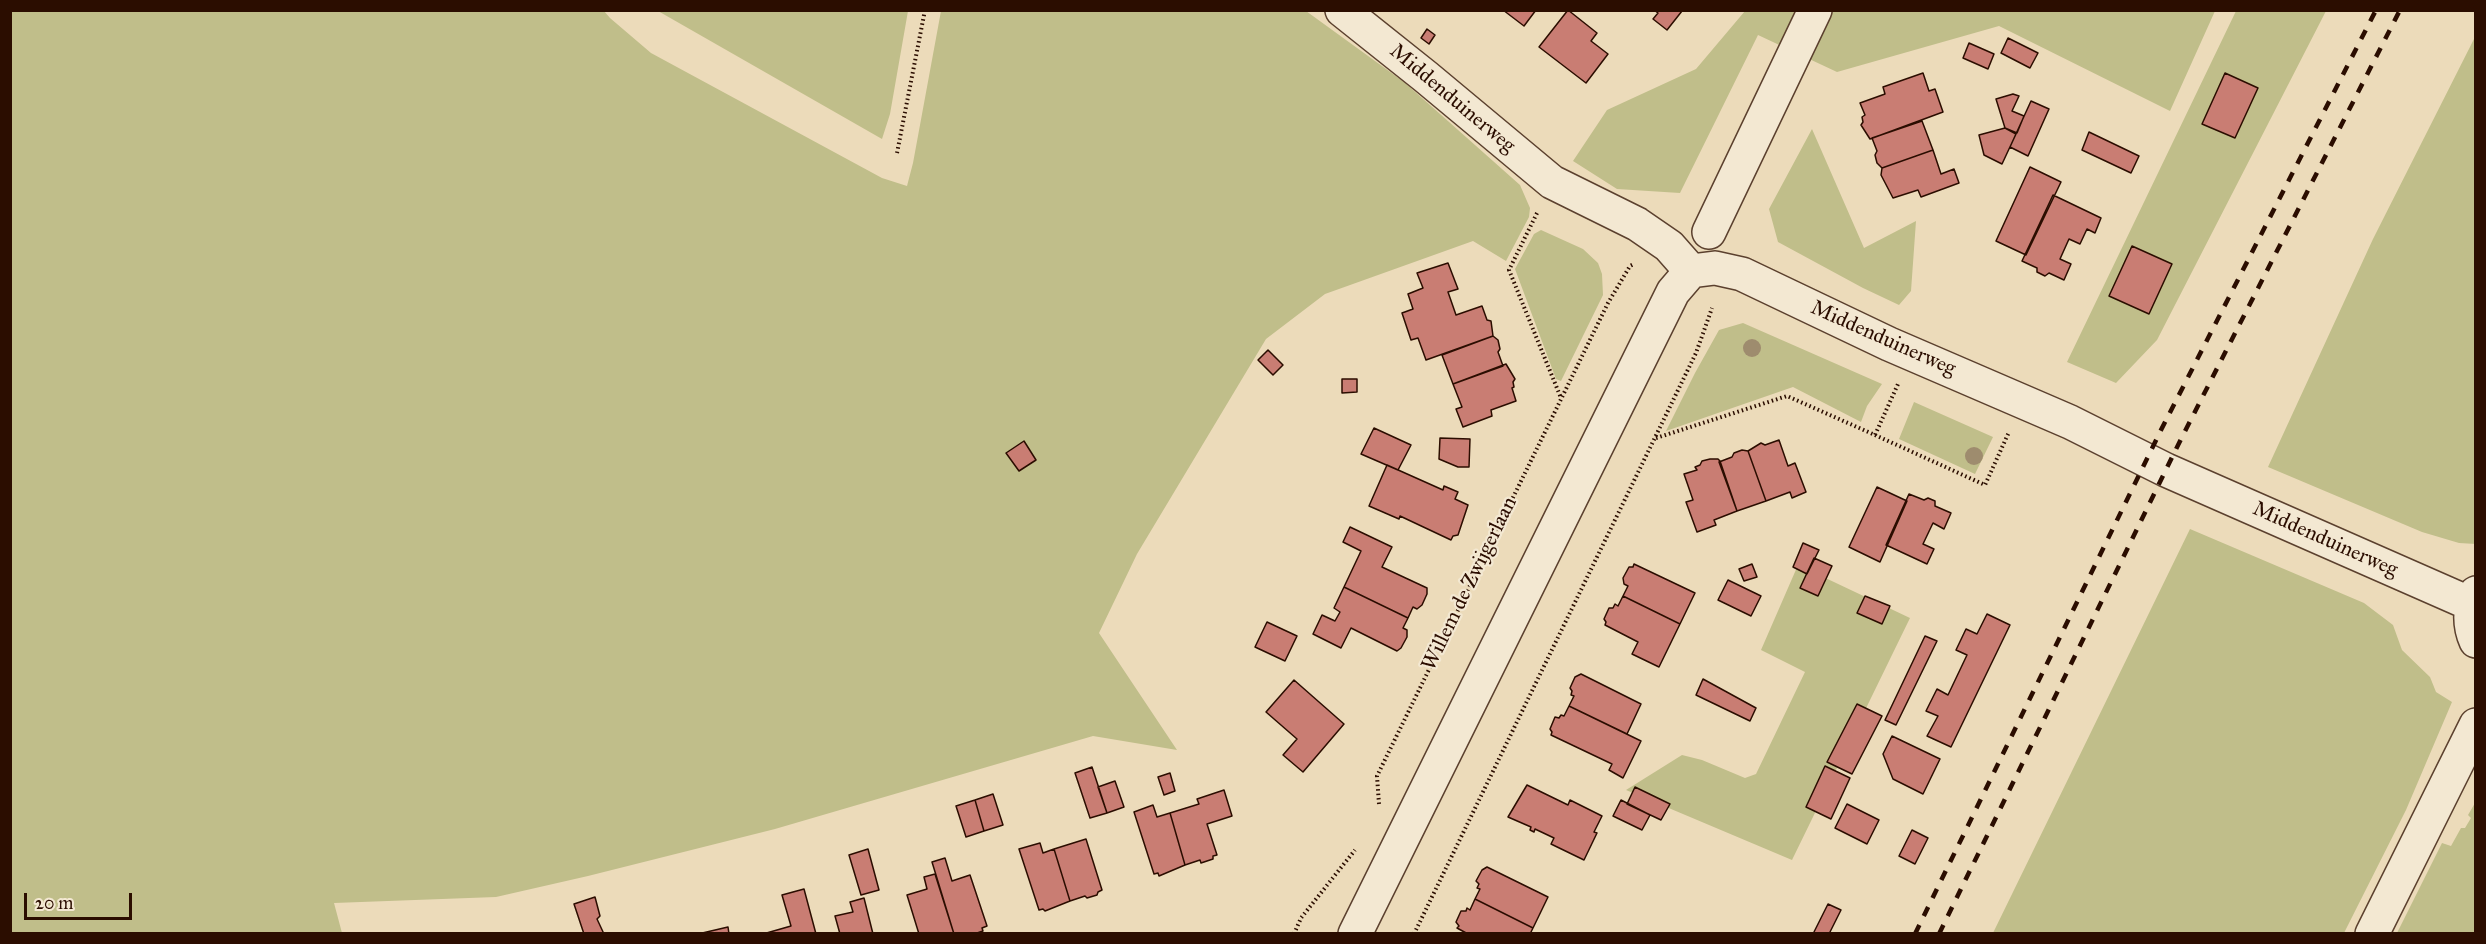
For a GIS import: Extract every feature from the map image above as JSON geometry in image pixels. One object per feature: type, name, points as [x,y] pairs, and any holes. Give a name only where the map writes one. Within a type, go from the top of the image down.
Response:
[{"type":"street","name":"Middenduinerweg","points":[[1342,10],[1552,182],[1637,225],[1669,246],[1691,271],[1714,268],[1742,274],[1889,344],[2070,422],[2166,470],[2473,598]]},
{"type":"street","points":[[1709,232],[1815,10]]},
{"type":"street","points":[[1355,933],[1672,292],[1691,271]]},
{"type":"street","points":[[2473,598],[2470,622],[2475,641]]},
{"type":"street","points":[[2372,933],[2475,724]]},
{"type":"path","points":[[897,153],[925,10]]},
{"type":"path","points":[[1552,182],[1509,270],[1561,399]]},
{"type":"path","name":"Willem de Zwijgerlaan","points":[[1380,815],[1377,776],[1608,303],[1630,266],[1669,246]]},
{"type":"path","points":[[1414,933],[1655,439],[1696,352],[1712,308]]},
{"type":"path","points":[[1875,435],[1901,376]]},
{"type":"path","points":[[1655,439],[1787,396],[1984,485],[2011,427]]},
{"type":"path","points":[[1294,933],[1301,918],[1357,847]]},
{"type":"shaded area","points":[[10,11],[604,11],[651,53],[882,178],[907,186],[941,11],[1306,11],[1404,82],[1520,185],[1530,208],[1529,217],[1506,261],[1473,241],[1325,294],[1266,339],[1137,554],[1099,633],[1177,750],[1093,736],[775,829],[496,897],[334,903],[342,933],[11,933]]},
{"type":"shaded area","points":[[658,11],[908,11],[890,114],[882,139]]},
{"type":"shaded area","points":[[1745,11],[2215,11],[2170,111],[1999,26],[1837,72],[1758,35],[1680,193],[1617,189],[1573,161],[1607,110],[1696,69]]},
{"type":"shaded area","points":[[2236,11],[2326,11],[2157,340],[2116,383],[2067,362]]},
{"type":"shaded area","points":[[2475,37],[2476,544],[2459,543],[2422,532],[2268,467],[2373,239]]},
{"type":"shaded area","points":[[1812,129],[1864,248],[1916,221],[1911,291],[1899,305],[1778,242],[1769,209]]},
{"type":"shaded area","points":[[1541,230],[1583,249],[1598,263],[1602,274],[1603,295],[1561,381],[1556,379],[1515,269],[1534,234]]},
{"type":"shaded area","points":[[1743,323],[1882,384],[1867,406],[1861,422],[1793,387],[1666,431],[1719,330]]},
{"type":"shaded area","points":[[1914,402],[1993,437],[1975,474],[1899,439]]},
{"type":"shaded area","points":[[2190,529],[2364,603],[2393,625],[2402,650],[2430,677],[2436,692],[2452,702],[2406,810],[2344,933],[1993,933]]},
{"type":"shaded area","points":[[1798,565],[1910,618],[1792,860],[1626,790],[1682,755],[1702,760],[1745,778],[1756,774],[1805,672],[1761,650]]},
{"type":"shaded area","points":[[2475,803],[2475,933],[2397,933],[2442,843],[2451,846],[2461,828],[2465,828],[2471,818],[2468,815]]},
{"type":"building","points":[[1503,10],[1536,10],[1524,26]]},
{"type":"building","points":[[1568,10],[1597,33],[1591,41],[1608,54],[1586,83],[1539,47]]},
{"type":"building","points":[[1654,10],[1682,11],[1667,30],[1653,19],[1658,13]]},
{"type":"building","points":[[1427,29],[1435,35],[1429,44],[1421,38]]},
{"type":"building","points":[[2008,38],[2038,53],[2030,68],[2001,53]]},
{"type":"building","points":[[1969,43],[1994,54],[1988,69],[1963,58]]},
{"type":"building","points":[[1923,73],[1929,91],[1935,89],[1943,112],[1870,139],[1861,125],[1862,117],[1865,115],[1860,103],[1885,94],[1883,87]]},
{"type":"building","points":[[2225,73],[2258,88],[2235,138],[2202,124]]},
{"type":"building","points":[[2013,94],[2019,96],[2012,111],[2024,116],[2017,133],[2005,128],[1996,99]]},
{"type":"building","points":[[2031,101],[2049,109],[2028,156],[2010,147]]},
{"type":"building","points":[[1922,121],[1933,150],[1882,168],[1877,163],[1875,155],[1877,151],[1872,138]]},
{"type":"building","points":[[2005,128],[2016,134],[2002,164],[1984,155],[1979,135]]},
{"type":"building","points":[[2089,132],[2139,156],[2131,173],[2082,150]]},
{"type":"building","points":[[1933,150],[1941,174],[1954,169],[1959,183],[1921,197],[1918,190],[1893,198],[1881,175],[1882,168]]},
{"type":"building","points":[[2030,167],[2061,182],[2026,255],[1996,241]]},
{"type":"building","points":[[2053,195],[2101,218],[2095,233],[2087,229],[2080,244],[2069,239],[2060,259],[2071,264],[2064,280],[2049,273],[2045,276],[2037,272],[2037,268],[2022,261]]},
{"type":"building","points":[[2132,246],[2172,264],[2149,314],[2109,296]]},
{"type":"building","points":[[1448,263],[1458,289],[1448,292],[1456,315],[1482,306],[1487,320],[1491,321],[1493,336],[1426,360],[1418,338],[1411,340],[1402,313],[1413,309],[1408,294],[1423,288],[1417,273]]},
{"type":"building","points":[[1493,336],[1498,340],[1500,349],[1498,352],[1503,366],[1453,384],[1442,355]]},
{"type":"building","points":[[1268,350],[1283,365],[1273,375],[1258,360]]},
{"type":"building","points":[[1506,364],[1515,379],[1512,388],[1516,401],[1491,410],[1492,416],[1463,427],[1456,409],[1462,407],[1453,384]]},
{"type":"building","points":[[1342,379],[1357,379],[1357,392],[1342,393]]},
{"type":"building","points":[[1374,428],[1411,445],[1398,470],[1361,454]]},
{"type":"building","points":[[1440,438],[1470,439],[1469,467],[1458,467],[1439,459]]},
{"type":"building","points":[[1779,440],[1788,466],[1795,463],[1806,492],[1792,498],[1790,492],[1766,501],[1748,451],[1761,443],[1765,445]]},
{"type":"building","points":[[1024,441],[1036,460],[1019,471],[1006,453]]},
{"type":"building","points":[[1742,450],[1748,451],[1766,501],[1737,511],[1719,462]]},
{"type":"building","points":[[1710,459],[1720,461],[1737,511],[1714,520],[1716,525],[1697,532],[1686,502],[1693,500],[1684,474],[1697,470],[1695,467],[1702,461]]},
{"type":"building","points":[[1387,465],[1443,490],[1444,486],[1458,492],[1455,499],[1468,505],[1458,535],[1453,536],[1451,540],[1400,516],[1399,519],[1369,506]]},
{"type":"building","points":[[1877,487],[1907,501],[1880,562],[1849,547]]},
{"type":"building","points":[[1909,494],[1924,500],[1928,498],[1935,501],[1935,506],[1951,513],[1944,529],[1933,523],[1923,544],[1934,549],[1927,564],[1886,545]]},
{"type":"building","points":[[1350,527],[1392,547],[1382,567],[1427,588],[1422,605],[1417,609],[1413,607],[1408,618],[1344,587],[1361,551],[1343,542]]},
{"type":"building","points":[[1803,543],[1819,550],[1807,574],[1793,567]]},
{"type":"building","points":[[1814,558],[1832,566],[1818,596],[1800,588]]},
{"type":"building","points":[[1634,564],[1695,593],[1680,624],[1623,596],[1628,586],[1624,584],[1623,578],[1629,567],[1633,567]]},
{"type":"building","points":[[1752,564],[1757,577],[1744,581],[1739,569]]},
{"type":"building","points":[[1728,580],[1761,596],[1751,616],[1718,600]]},
{"type":"building","points":[[1344,587],[1408,618],[1403,628],[1407,630],[1407,637],[1401,648],[1397,651],[1351,628],[1341,648],[1313,634],[1322,615],[1335,621],[1340,612],[1334,608]]},
{"type":"building","points":[[1623,596],[1680,624],[1659,667],[1632,654],[1638,642],[1605,625],[1604,619],[1609,608],[1613,608],[1615,604],[1618,606]]},
{"type":"building","points":[[1865,596],[1890,606],[1882,624],[1857,613]]},
{"type":"building","points":[[1987,614],[2010,625],[1951,747],[1927,736],[1938,716],[1926,711],[1937,689],[1948,695],[1967,655],[1956,650],[1966,629],[1977,634]]},
{"type":"building","points":[[1267,622],[1297,636],[1285,661],[1255,647]]},
{"type":"building","points":[[1925,636],[1937,641],[1896,725],[1885,720]]},
{"type":"building","points":[[1581,674],[1641,704],[1627,734],[1569,706],[1574,696],[1571,695],[1570,688],[1575,677]]},
{"type":"building","points":[[1703,679],[1756,708],[1750,721],[1696,695]]},
{"type":"building","points":[[1294,680],[1344,724],[1303,772],[1283,755],[1297,739],[1266,712]]},
{"type":"building","points":[[1857,704],[1882,716],[1852,774],[1827,762]]},
{"type":"building","points":[[1569,706],[1641,741],[1623,778],[1609,770],[1612,764],[1551,735],[1550,729],[1555,717],[1564,716]]},
{"type":"building","points":[[1892,736],[1940,759],[1923,794],[1893,779],[1883,754]]},
{"type":"building","points":[[1825,766],[1850,778],[1831,819],[1806,807]]},
{"type":"building","points":[[1092,767],[1107,813],[1090,818],[1075,773]]},
{"type":"building","points":[[1170,773],[1175,791],[1164,795],[1158,777]]},
{"type":"building","points":[[1115,781],[1124,807],[1107,813],[1098,787]]},
{"type":"building","points":[[1527,785],[1568,805],[1570,800],[1602,816],[1594,832],[1597,833],[1584,860],[1551,844],[1554,838],[1535,829],[1534,832],[1530,830],[1531,827],[1508,817]]},
{"type":"building","points":[[1635,787],[1670,804],[1661,820],[1627,804]]},
{"type":"building","points":[[1224,790],[1232,816],[1207,824],[1217,855],[1201,863],[1200,860],[1185,865],[1170,813],[1199,804],[1197,799]]},
{"type":"building","points":[[993,794],[1003,825],[984,831],[975,800]]},
{"type":"building","points":[[975,800],[984,831],[966,837],[956,806]]},
{"type":"building","points":[[1621,800],[1650,815],[1642,830],[1613,816]]},
{"type":"building","points":[[1847,804],[1879,820],[1867,844],[1835,828]]},
{"type":"building","points":[[1153,805],[1157,817],[1170,813],[1185,865],[1159,876],[1158,873],[1154,874],[1134,812]]},
{"type":"building","points":[[1912,830],[1928,838],[1915,864],[1899,856]]},
{"type":"building","points":[[1086,839],[1102,890],[1097,895],[1070,901],[1054,849]]},
{"type":"building","points":[[1040,843],[1043,853],[1054,849],[1070,901],[1045,911],[1039,910],[1019,849]]},
{"type":"building","points":[[868,849],[879,890],[861,895],[849,855]]},
{"type":"building","points":[[945,858],[952,881],[970,875],[987,926],[982,928],[983,931],[974,934],[954,934],[932,862]]},
{"type":"building","points":[[1487,867],[1548,897],[1533,928],[1475,899],[1480,889],[1477,888],[1479,884],[1476,881],[1482,870]]},
{"type":"building","points":[[935,874],[954,934],[919,934],[907,895],[927,889],[924,877]]},
{"type":"building","points":[[804,889],[816,934],[763,934],[791,926],[782,895]]},
{"type":"building","points":[[595,897],[600,916],[597,919],[604,934],[584,934],[574,904]]},
{"type":"building","points":[[864,898],[873,934],[840,934],[835,916],[853,912],[850,902]]},
{"type":"building","points":[[1475,899],[1533,928],[1530,934],[1468,934],[1457,928],[1459,926],[1456,922],[1461,911],[1466,911],[1467,908],[1470,910]]},
{"type":"building","points":[[1828,904],[1841,910],[1829,934],[1813,934]]},
{"type":"building","points":[[728,927],[729,934],[698,934]]},
{"type":"railway","points":[[1915,934],[2161,430],[2376,10]]},
{"type":"railway","points":[[1939,934],[2181,439],[2400,10]]}]
